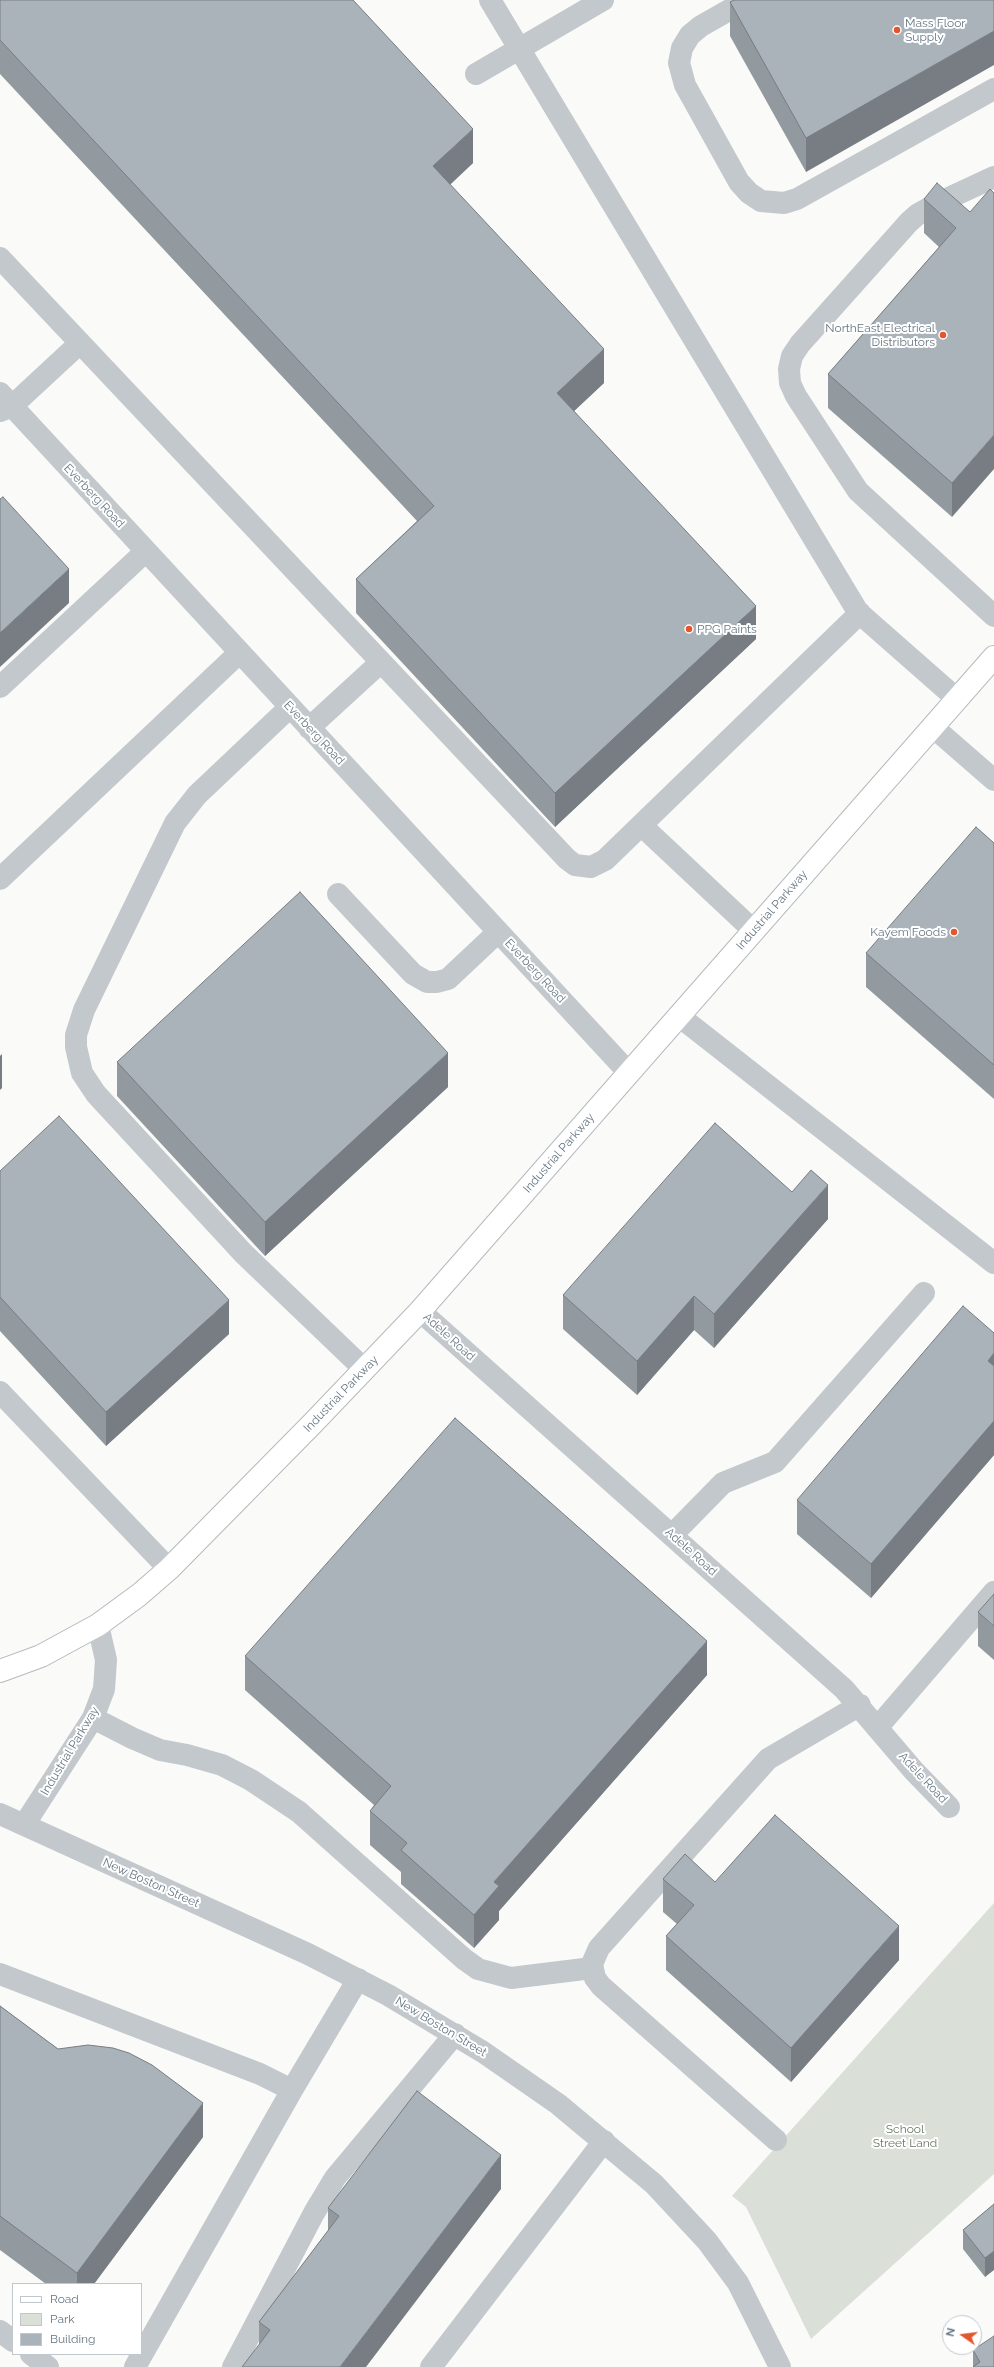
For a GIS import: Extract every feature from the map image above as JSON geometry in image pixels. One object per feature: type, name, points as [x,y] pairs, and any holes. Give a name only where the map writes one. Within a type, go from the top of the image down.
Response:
[{"type":"main road","name":"Industrial Parkway","points":[[0,1671],[41,1656],[98,1625],[139,1596],[169,1569],[420,1311],[994,657]]},
{"type":"street","points":[[490,0],[860,613],[957,699]]},
{"type":"street","points":[[476,74],[603,0]]},
{"type":"street","points":[[747,0],[701,26],[690,35],[682,48],[679,63],[685,85],[739,182],[749,193],[762,201],[784,204],[797,199],[994,89]]},
{"type":"street","points":[[994,177],[930,207],[909,222],[800,344],[792,356],[789,369],[790,383],[796,396],[854,486],[994,616]]},
{"type":"street","points":[[0,258],[570,863],[581,867],[596,866],[641,825],[860,613]]},
{"type":"street","points":[[4,403],[80,343]]},
{"type":"street","name":"Everberg Road","points":[[4,403],[240,653],[630,1073]]},
{"type":"street","points":[[0,687],[145,552]]},
{"type":"street","points":[[0,879],[240,653]]},
{"type":"street","points":[[309,728],[381,662]]},
{"type":"street","points":[[290,707],[193,799],[175,823],[84,1010],[79,1022],[76,1047],[82,1073],[96,1094],[244,1254],[364,1370]]},
{"type":"street","points":[[933,727],[994,780]]},
{"type":"street","points":[[641,825],[754,931]]},
{"type":"street","points":[[338,894],[413,974],[427,982],[437,982],[448,979],[498,932]]},
{"type":"street","points":[[679,1016],[994,1263]]},
{"type":"street","points":[[672,1536],[723,1483],[767,1468],[780,1458],[924,1293]]},
{"type":"street","name":"Adele Road","points":[[420,1311],[844,1689],[860,1705],[877,1728],[914,1771],[949,1807]]},
{"type":"street","points":[[0,1392],[169,1569]]},
{"type":"street","points":[[877,1728],[994,1592]]},
{"type":"street","name":"Industrial Parkway","points":[[24,1825],[93,1718],[104,1689],[106,1660],[98,1625]]},
{"type":"street","points":[[776,2140],[601,1986],[595,1978],[592,1968],[594,1957],[599,1948],[768,1759],[860,1705]]},
{"type":"street","points":[[93,1718],[132,1738],[160,1750],[187,1755],[222,1766],[257,1784],[299,1812],[464,1959],[478,1969],[511,1978],[592,1968]]},
{"type":"street","name":"New Boston Street","points":[[0,1814],[308,1954],[358,1979],[455,2034],[558,2104],[654,2184],[707,2241],[738,2283],[780,2367]]},
{"type":"street","points":[[0,1974],[260,2074],[292,2090]]},
{"type":"street","points":[[142,2353],[292,2090],[358,1979]]},
{"type":"street","points":[[233,2367],[314,2213],[335,2178],[455,2034]]},
{"type":"street","points":[[431,2367],[604,2141]]},
{"type":"street","points":[[0,2331],[12,2340]]},
{"type":"street","points":[[32,2355],[48,2367]]},
{"type":"street","points":[[134,2367],[141,2355]]},
{"type":"green space","name":"School Street Land","points":[[994,1903],[994,2174],[811,2339],[746,2207],[732,2196]]},
{"type":"building","points":[[0,0],[353,0],[473,129],[433,166],[604,349],[557,393],[756,606],[555,793],[356,579],[434,506],[0,40]]},
{"type":"building","points":[[734,0],[994,0],[994,31],[806,138],[730,2]]},
{"type":"building","name":"NorthEast Electrical Distributors","points":[[937,183],[970,212],[990,189],[994,193],[994,435],[952,483],[828,374],[956,228],[924,199]]},
{"type":"building","points":[[3,497],[69,569],[0,633],[0,499]]},
{"type":"building","name":"Kayem Foods","points":[[976,827],[994,843],[994,1065],[866,953]]},
{"type":"building","points":[[300,892],[448,1053],[265,1222],[117,1062]]},
{"type":"building","points":[[59,1116],[229,1300],[106,1412],[0,1297],[0,1171]]},
{"type":"building","points":[[715,1123],[792,1192],[811,1170],[828,1185],[714,1314],[694,1296],[637,1361],[563,1295]]},
{"type":"building","points":[[963,1306],[994,1333],[994,1353],[988,1361],[994,1366],[994,1421],[871,1564],[797,1500]]},
{"type":"building","points":[[455,1418],[707,1641],[494,1882],[499,1886],[474,1915],[401,1850],[407,1843],[370,1811],[391,1786],[245,1656]]},
{"type":"building","points":[[994,1594],[994,1626],[978,1612]]},
{"type":"building","points":[[775,1815],[899,1926],[791,2048],[666,1936],[694,1905],[663,1879],[685,1854],[715,1882]]},
{"type":"building","points":[[0,2006],[58,2049],[88,2045],[113,2048],[129,2053],[152,2065],[203,2103],[77,2273],[0,2216]]},
{"type":"building","points":[[417,2091],[501,2155],[340,2367],[242,2367],[270,2330],[259,2322],[339,2216],[328,2208]]},
{"type":"building","points":[[994,2204],[994,2251],[985,2258],[963,2230]]},
{"type":"building","points":[[994,2336],[994,2367],[973,2367],[980,2362],[976,2355],[982,2355],[982,2344]]},
{"type":"place","name":"Mass Floor Supply","points":[[897,30]]},
{"type":"place","name":"NorthEast Electrical Distributors","points":[[943,335]]},
{"type":"place","name":"PPG Paints","points":[[689,629]]},
{"type":"place","name":"Kayem Foods","points":[[954,932]]}]
